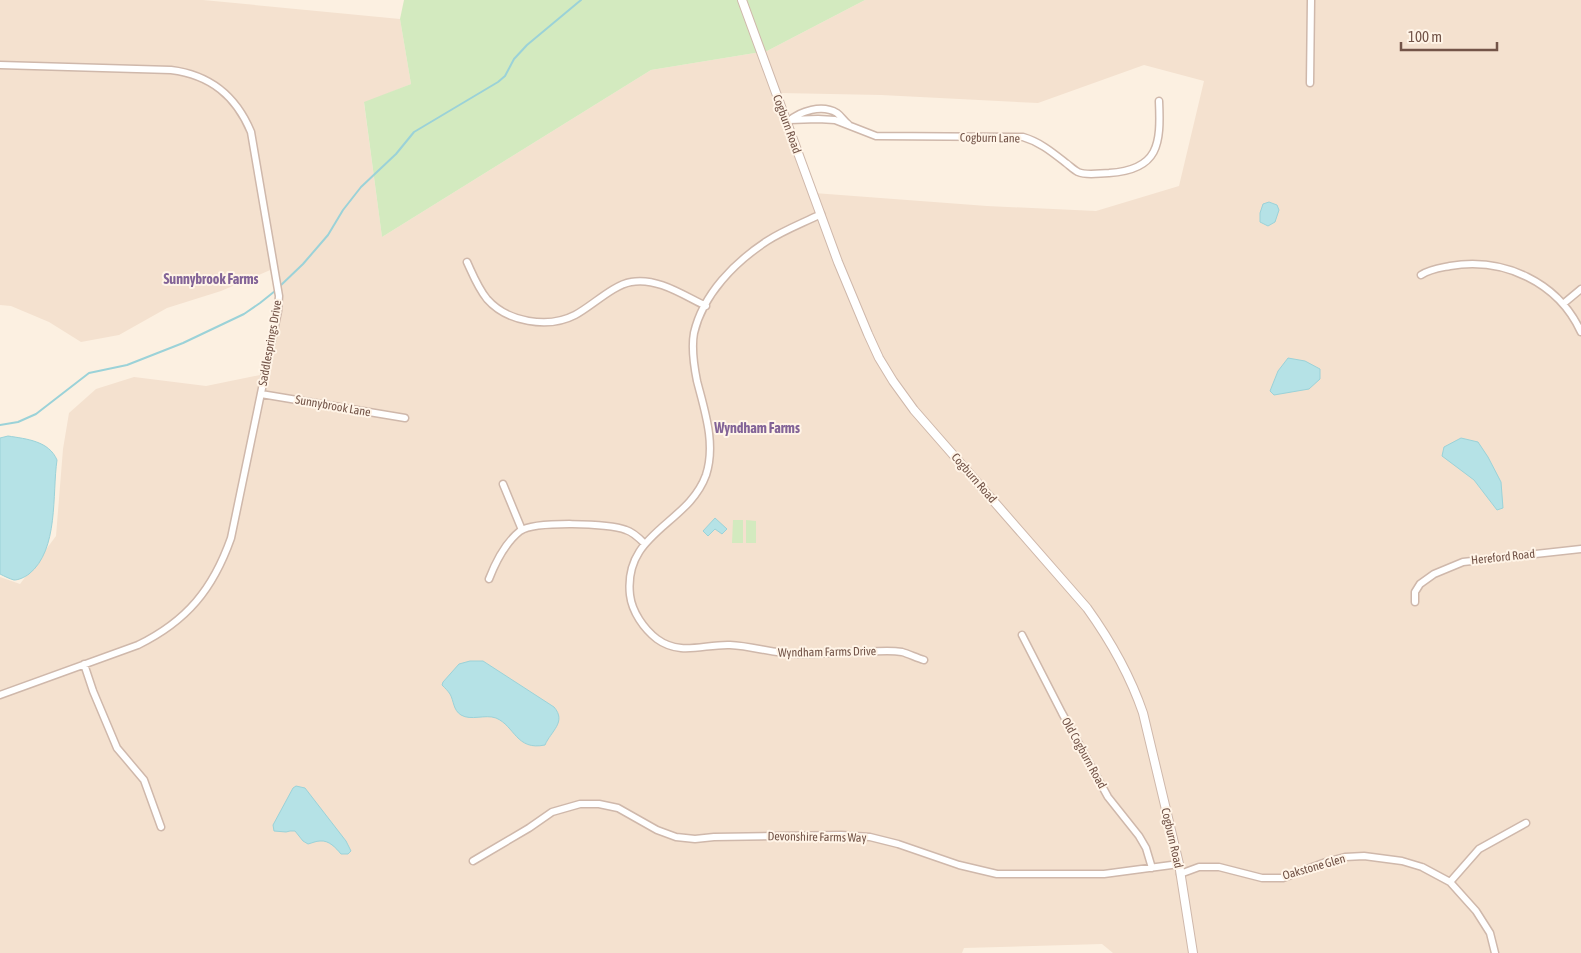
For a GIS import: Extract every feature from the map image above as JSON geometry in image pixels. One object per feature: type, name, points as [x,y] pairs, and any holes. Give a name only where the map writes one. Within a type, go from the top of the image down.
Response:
[{"type":"street","name":"Cogburn Road","points":[[742,0],[788,121],[838,262],[879,358],[914,410],[1088,608],[1121,663],[1143,713],[1179,864],[1193,953]]},
{"type":"street","points":[[1310,83],[1311,0]]},
{"type":"street","name":"Saddlesprings Drive","points":[[0,65],[182,71],[203,78],[226,93],[245,118],[254,145],[279,287],[278,311],[231,538],[223,561],[211,583],[190,609],[162,632],[138,645],[0,695]]},
{"type":"street","name":"Cogburn Lane","points":[[788,121],[805,111],[825,110],[838,114],[849,125],[876,136],[1023,137],[1033,140],[1048,149],[1079,172],[1089,174],[1127,172],[1140,166],[1153,154],[1159,141],[1159,101]]},
{"type":"street","name":"Wyndham Farms Drive","points":[[821,214],[785,231],[744,258],[718,286],[706,306],[694,333],[693,352],[695,371],[710,438],[708,466],[702,484],[691,501],[644,544],[635,557],[631,570],[631,599],[638,617],[650,632],[665,644],[674,648],[731,645],[776,653],[797,654],[886,651],[902,652],[924,660]]},
{"type":"street","points":[[467,262],[480,290],[488,300],[506,313],[525,320],[546,322],[573,316],[606,296],[613,289],[631,282],[669,288],[706,306]]},
{"type":"street","points":[[1421,275],[1431,270],[1480,264],[1498,266],[1518,272],[1550,291],[1563,304],[1581,332]]},
{"type":"street","points":[[1563,304],[1581,289]]},
{"type":"street","name":"Sunnybrook Lane","points":[[261,394],[405,418]]},
{"type":"street","points":[[502,484],[522,530]]},
{"type":"street","points":[[489,579],[497,559],[505,547],[522,530],[552,524],[611,526],[628,530],[644,544]]},
{"type":"street","name":"Hereford Road","points":[[1415,602],[1415,592],[1420,584],[1434,574],[1463,562],[1581,549]]},
{"type":"street","name":"Old Cogburn Road","points":[[1022,635],[1108,797],[1139,836],[1146,848],[1152,868]]},
{"type":"street","points":[[84,664],[117,748],[144,780],[162,827]]},
{"type":"street","name":"Devonshire Farms Way","points":[[473,862],[552,812],[570,806],[590,804],[618,808],[657,830],[676,836],[695,839],[714,837],[870,837],[898,844],[959,865],[997,874],[1104,874],[1179,864]]},
{"type":"street","points":[[1450,882],[1479,849],[1526,823]]},
{"type":"street","name":"Oakstone Glen","points":[[1180,874],[1200,867],[1219,866],[1262,878],[1283,878],[1326,862],[1345,857],[1364,856],[1412,864],[1422,867],[1450,882],[1476,911],[1490,933],[1495,953]]},
{"type":"shaded area","points":[[0,0],[203,0],[400,19],[411,84],[364,103],[382,237],[651,70],[767,51],[865,0],[1581,0],[1581,953],[1113,953],[1102,944],[964,948],[962,953],[0,953],[0,577],[20,584],[56,536],[63,449],[69,413],[96,389],[134,377],[206,386],[265,374],[283,302],[275,268],[221,291],[167,308],[119,335],[81,342],[49,322],[11,306],[0,305]],"holes":[[[1144,65],[1204,81],[1179,186],[1096,211],[987,206],[814,193],[780,93],[881,95],[1038,103]]]},
{"type":"green space","points":[[404,0],[865,0],[767,51],[651,70],[382,237],[364,102],[411,84],[400,19]]},
{"type":"green space","points":[[733,520],[743,520],[743,543],[732,543]]},
{"type":"green space","points":[[746,520],[756,521],[756,543],[746,543]]},
{"type":"water","points":[[1269,202],[1277,205],[1279,210],[1275,222],[1268,226],[1260,222],[1260,213],[1263,204]]},
{"type":"water","points":[[1288,358],[1305,361],[1320,369],[1320,379],[1309,389],[1274,395],[1270,391],[1278,371]]},
{"type":"water","points":[[8,436],[37,442],[49,449],[57,460],[52,521],[45,551],[39,564],[29,574],[14,580],[0,574],[0,438]]},
{"type":"water","points":[[1461,438],[1478,442],[1488,457],[1501,482],[1503,508],[1497,510],[1474,480],[1442,456],[1444,447]]},
{"type":"water","points":[[715,518],[727,529],[722,534],[715,529],[708,536],[703,531]]},
{"type":"water","points":[[470,661],[483,661],[554,707],[558,712],[558,722],[545,745],[535,746],[522,741],[508,726],[496,718],[465,717],[458,713],[450,694],[442,685],[459,664]]},
{"type":"water","points":[[296,786],[305,788],[346,841],[351,851],[348,854],[341,854],[335,847],[323,841],[308,844],[295,831],[274,831],[273,825],[293,788]]},
{"type":"waterway","points":[[279,287],[303,264],[328,235],[343,210],[361,187],[396,154],[414,132],[498,82],[505,76],[514,59],[527,45],[581,0]]},
{"type":"waterway","points":[[0,425],[18,422],[36,414],[89,373],[127,365],[183,343],[244,314],[275,291]]},
{"type":"district","name":"Sunnybrook Farms","points":[[211,279]]},
{"type":"district","name":"Wyndham Farms","points":[[757,428]]}]
